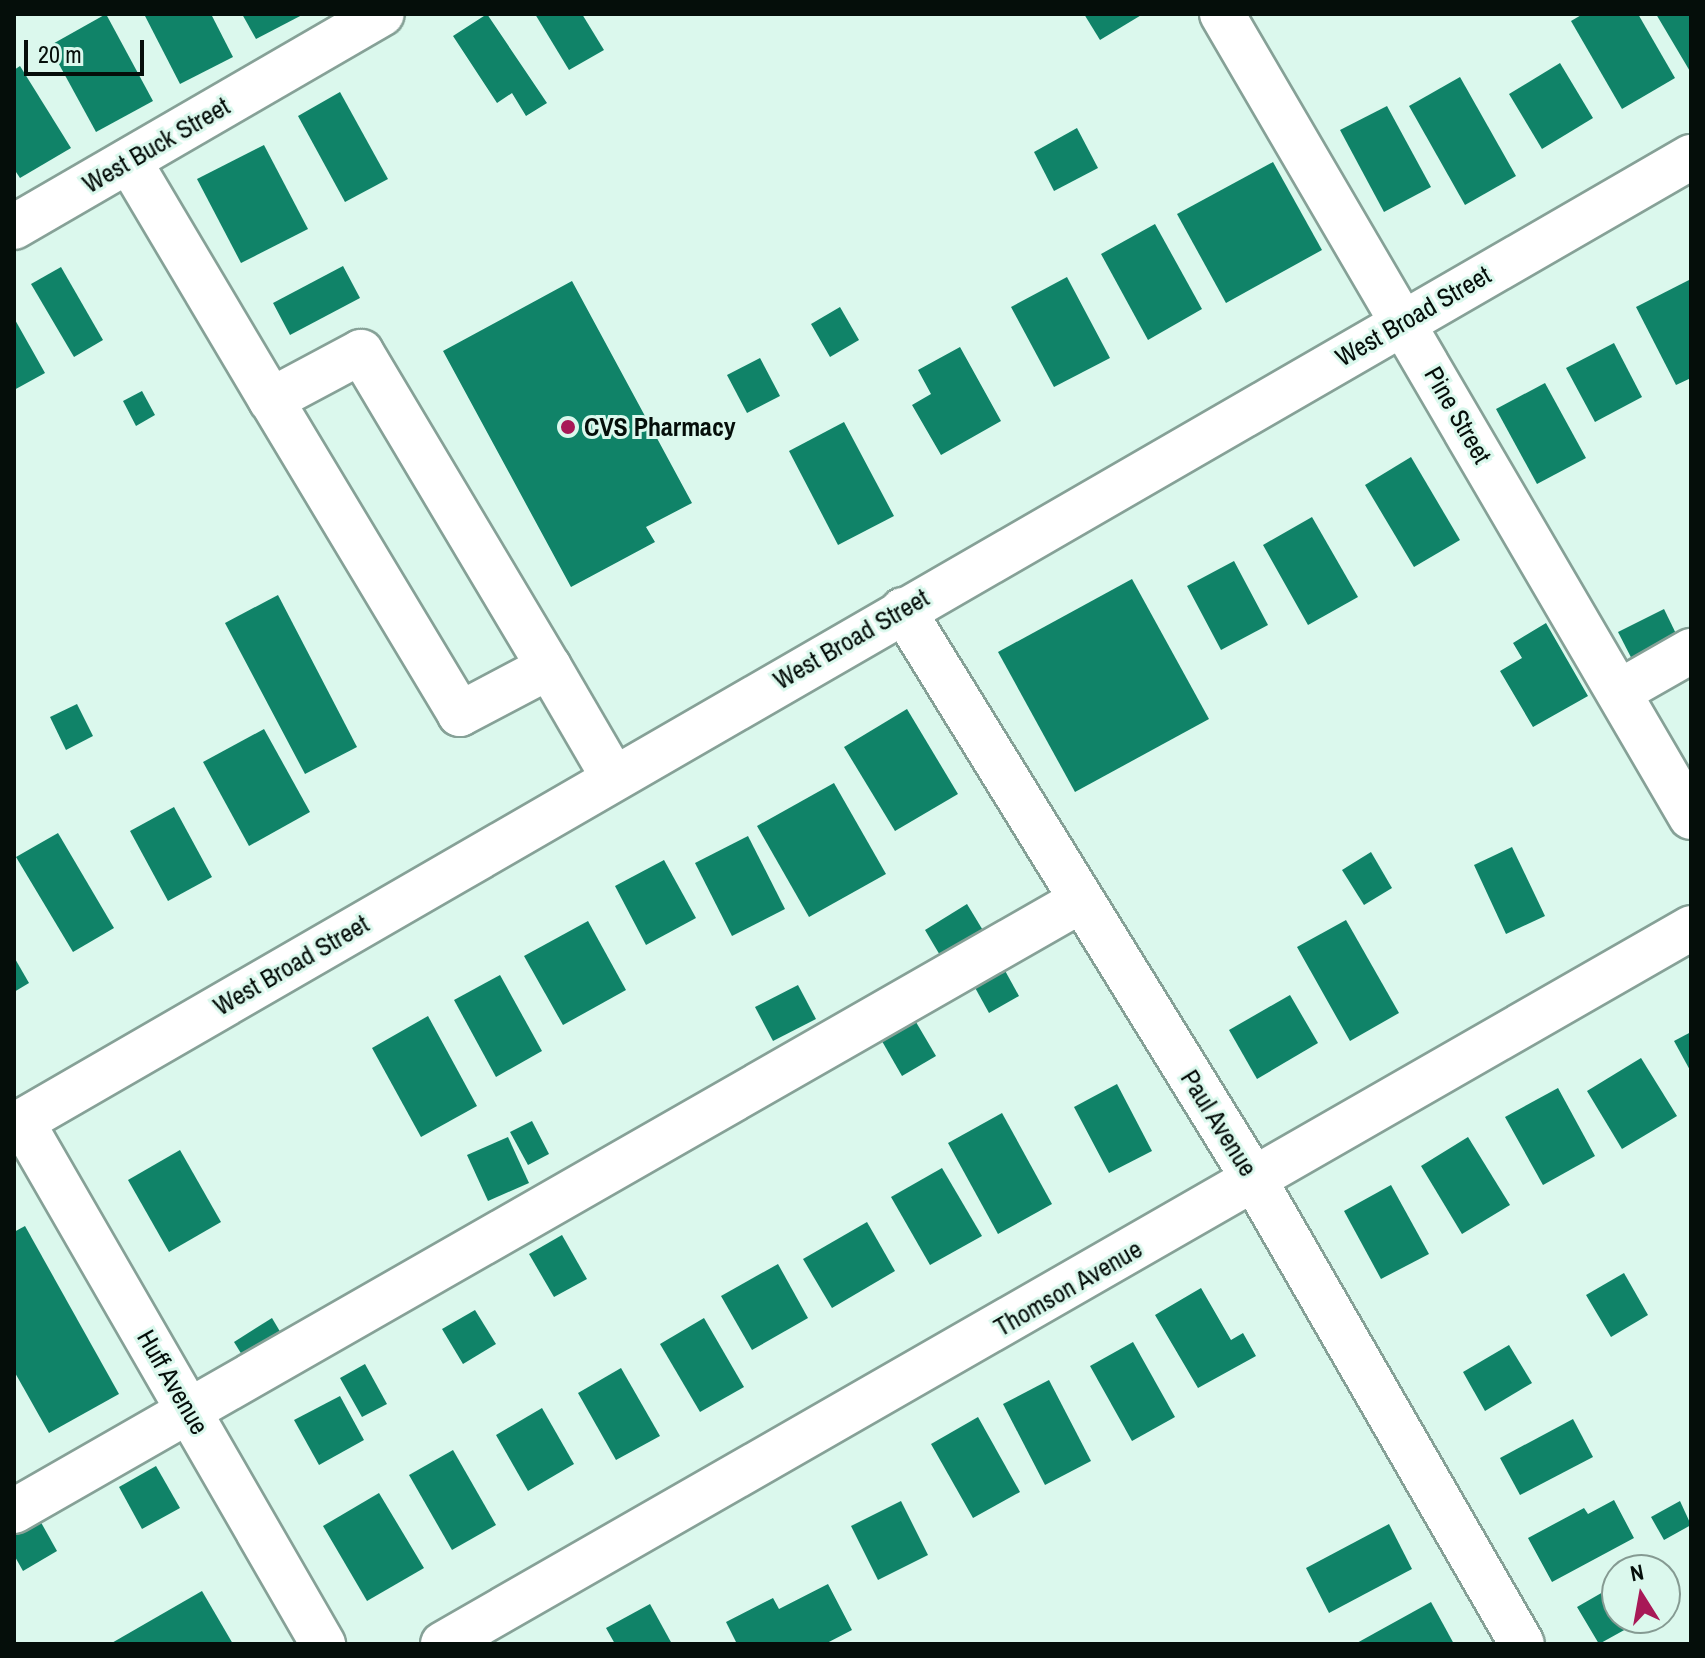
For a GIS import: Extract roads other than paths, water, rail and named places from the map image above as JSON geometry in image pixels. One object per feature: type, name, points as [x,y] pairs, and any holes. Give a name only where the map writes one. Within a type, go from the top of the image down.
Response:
[{"type":"street","name":"West Buck Street","points":[[14,227],[382,14]]},
{"type":"street","name":"Pine Street","points":[[1222,14],[1691,817]]},
{"type":"street","name":"West Broad Street","points":[[18,1124],[613,777],[1691,157]]},
{"type":"street","points":[[129,161],[460,714],[549,667]]},
{"type":"street","points":[[271,400],[361,352],[613,777]]},
{"type":"street","name":"Paul Avenue","points":[[903,610],[1255,1181],[1522,1644]]},
{"type":"street","points":[[1619,692],[1691,651]]},
{"type":"street","points":[[14,1511],[1080,901]]},
{"type":"street","name":"Thomson Avenue","points":[[443,1644],[1255,1181],[1691,928]]},
{"type":"street","name":"Huff Avenue","points":[[18,1124],[190,1410],[323,1644]]},
{"type":"place","name":"CVS Pharmacy","points":[[568,427]]}]
